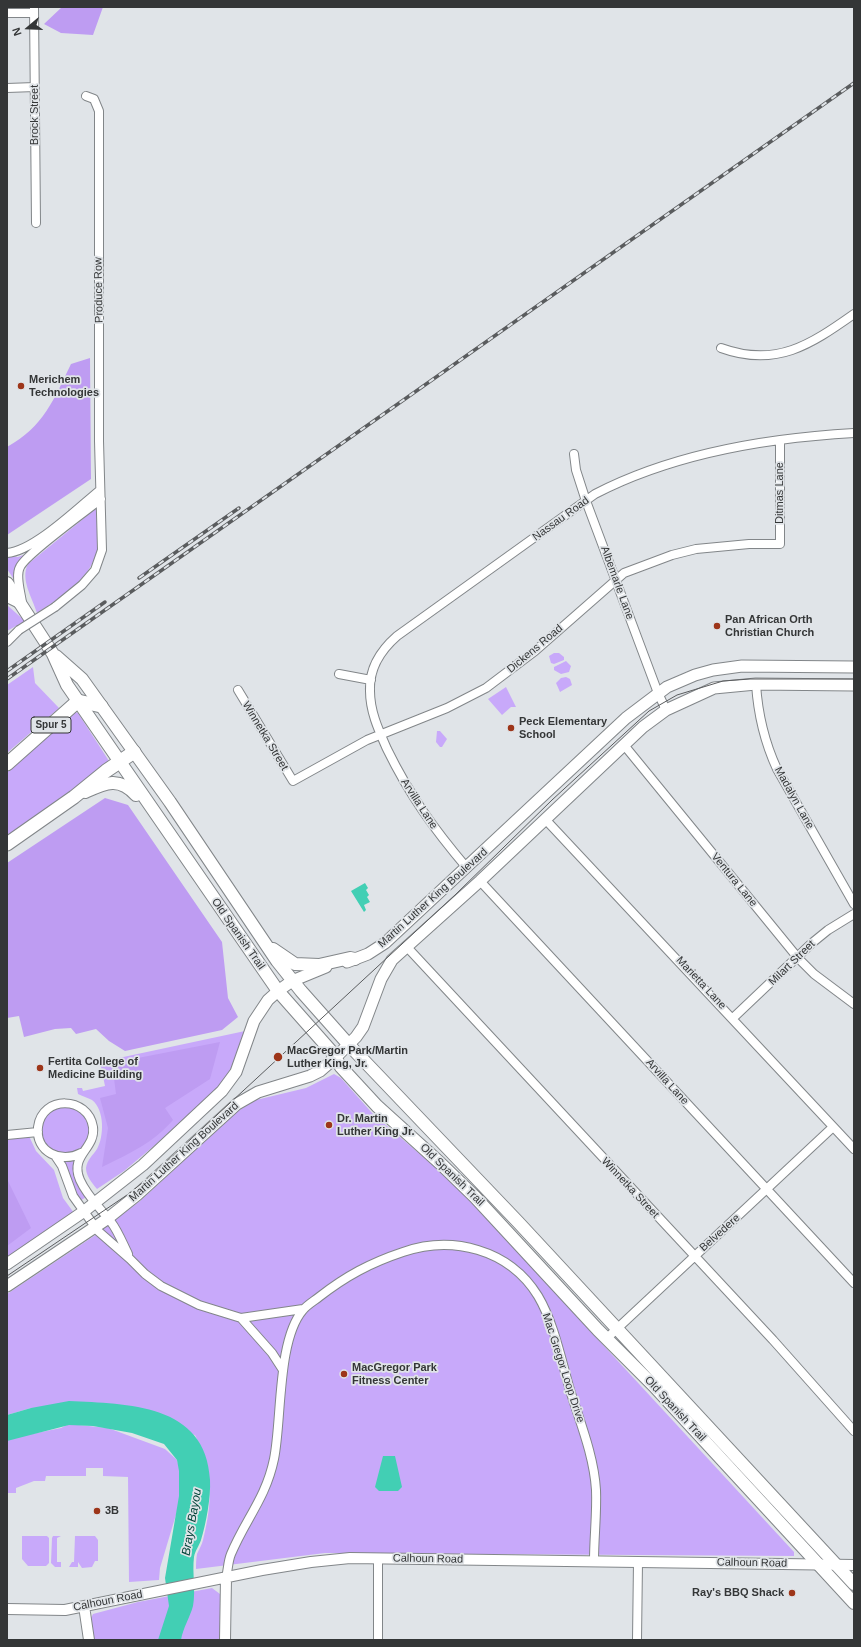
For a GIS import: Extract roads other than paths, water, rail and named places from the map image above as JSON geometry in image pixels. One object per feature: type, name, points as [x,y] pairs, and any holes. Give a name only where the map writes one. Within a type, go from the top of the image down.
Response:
[{"type":"highway","points":[[78,701],[101,706]]},
{"type":"highway","name":"Spur 5","points":[[7,764],[78,701]]},
{"type":"highway","points":[[7,844],[74,797],[134,752]]},
{"type":"main road","name":"Old Spanish Trail","points":[[7,583],[54,654],[67,685],[160,822],[278,991],[336,1058],[341,1067],[377,1106],[475,1197],[606,1339],[654,1386],[854,1603]]},
{"type":"main road","name":"Old Spanish Trail","points":[[54,654],[82,679],[292,981],[349,1045],[518,1222],[854,1584]]},
{"type":"main road","name":"Martin Luther King Boulevard","points":[[7,1264],[83,1212],[143,1165],[230,1082],[242,1058],[254,1022],[268,1000],[278,991],[292,981],[322,968],[355,959],[375,950],[467,868],[626,718],[658,693],[695,675],[729,667],[854,667]]},
{"type":"main road","name":"Martin Luther King Boulevard","points":[[7,1286],[108,1219],[137,1195],[237,1104],[258,1092],[310,1076],[320,1071],[336,1058],[356,1037],[367,1019],[381,979],[392,960],[480,881],[624,745],[666,710],[714,688],[756,684],[854,685]]},
{"type":"main road","points":[[74,797],[100,785],[113,783],[124,785],[132,791],[149,813],[160,822]]},
{"type":"main road","points":[[266,944],[295,964],[319,965],[344,959],[355,959]]},
{"type":"street","points":[[7,14],[34,10]]},
{"type":"street","name":"Brock Street","points":[[34,10],[36,223]]},
{"type":"street","points":[[7,88],[35,87]]},
{"type":"street","name":"Produce Row","points":[[7,635],[19,630],[55,607],[82,585],[95,570],[102,550],[100,495],[99,111],[94,99],[86,96]]},
{"type":"street","points":[[722,348],[750,356],[778,355],[805,346],[854,314]]},
{"type":"street","name":"Nassau Road","points":[[380,735],[370,699],[371,680],[375,664],[382,652],[397,636],[586,501],[612,486],[664,465],[711,452],[805,437],[854,433]]},
{"type":"street","name":"Ditmas Lane","points":[[780,441],[780,544]]},
{"type":"street","name":"Albemarle Lane","points":[[574,454],[576,470],[586,501],[658,693],[666,710]]},
{"type":"street","points":[[7,553],[17,552],[31,545],[100,495]]},
{"type":"street","points":[[23,606],[18,577],[20,566],[100,495]]},
{"type":"street","name":"Dickens Road","points":[[293,781],[380,735],[447,708],[486,688],[535,651],[616,579],[644,565],[696,549],[749,544],[780,544]]},
{"type":"street","points":[[7,598],[23,606]]},
{"type":"street","name":"Produce Row","points":[[7,642],[19,630]]},
{"type":"street","points":[[339,674],[371,680]]},
{"type":"street","name":"Madalyn Lane","points":[[756,684],[759,718],[769,752],[777,769],[854,904]]},
{"type":"street","name":"Winnetka Street","points":[[238,690],[293,781]]},
{"type":"street","name":"Arvilla Lane","points":[[380,735],[412,797],[436,831],[467,868]]},
{"type":"street","name":"Ventura Lane","points":[[624,745],[798,958],[814,974],[854,1004]]},
{"type":"street","name":"Marietta Lane","points":[[545,819],[733,1018],[854,1149]]},
{"type":"street","name":"Arvilla Lane","points":[[480,881],[854,1283]]},
{"type":"street","name":"Milart Street","points":[[733,1018],[828,930],[854,914]]},
{"type":"street","name":"Winnetka Street","points":[[406,946],[694,1257],[773,1340],[854,1430]]},
{"type":"street","points":[[130,1258],[108,1219],[86,1190],[79,1176],[78,1167],[82,1153],[91,1140],[93,1128],[89,1115],[79,1106],[67,1102],[48,1108],[40,1119],[38,1132],[44,1147],[56,1157],[62,1166],[73,1196],[83,1212],[95,1227],[130,1258],[145,1274],[179,1297],[209,1309],[241,1318],[303,1309]]},
{"type":"street","name":"Belvedere","points":[[606,1339],[833,1127]]},
{"type":"street","points":[[7,1135],[38,1132]]},
{"type":"street","points":[[56,1157],[72,1157],[82,1153]]},
{"type":"street","name":"Mac Gregor Loop Drive","points":[[303,1309],[363,1267],[406,1251],[432,1245],[454,1244],[473,1248],[498,1259],[522,1275],[538,1296],[547,1314],[588,1447],[596,1491],[594,1561]]},
{"type":"street","points":[[225,1640],[226,1578],[231,1555],[266,1487],[274,1460],[280,1416],[283,1370],[290,1338],[303,1309]]},
{"type":"street","points":[[241,1318],[272,1353],[283,1370]]},
{"type":"street","name":"Calhoun Road","points":[[7,1609],[65,1610],[311,1562],[350,1558],[854,1565]]},
{"type":"street","points":[[378,1559],[378,1640]]},
{"type":"street","points":[[637,1640],[638,1562]]},
{"type":"street","points":[[84,1606],[89,1640]]},
{"type":"water","points":[[365,883],[368,888],[366,890],[369,895],[367,897],[370,902],[364,905],[366,910],[364,912],[351,891]]},
{"type":"water","name":"Brays Bayou","points":[[69,1401],[138,1407],[160,1413],[179,1422],[194,1436],[205,1455],[210,1480],[209,1502],[203,1534],[194,1557],[193,1606],[181,1640],[158,1640],[169,1606],[165,1578],[179,1496],[179,1471],[177,1460],[164,1444],[132,1433],[93,1426],[69,1425],[7,1441],[7,1415],[31,1408]]},
{"type":"water","points":[[383,1456],[395,1456],[402,1487],[398,1491],[379,1491],[375,1487]]},
{"type":"tram line","points":[[7,1276],[127,1195],[151,1176],[455,895],[552,800],[649,711],[677,695],[723,681],[750,679],[854,679]]},
{"type":"railway","points":[[7,679],[854,83]]},
{"type":"railway","points":[[139,578],[239,508]]},
{"type":"railway","points":[[7,671],[105,602]]},
{"type":"place","name":"Merichem Technologies","points":[[21,386]]},
{"type":"place","name":"Pan African Orth Christian Church","points":[[717,626]]},
{"type":"place","name":"Peck Elementary School","points":[[511,728]]},
{"type":"place","name":"MacGregor Park/Martin Luther King, Jr.","points":[[278,1057]]},
{"type":"place","name":"Fertita College of Medicine Building","points":[[40,1068]]},
{"type":"place","name":"Dr. Martin Luther King Jr.","points":[[329,1125]]},
{"type":"place","name":"MacGregor Park Fitness Center","points":[[344,1374]]},
{"type":"place","name":"3B","points":[[97,1511]]},
{"type":"place","name":"Ray's BBQ Shack","points":[[792,1593]]}]
